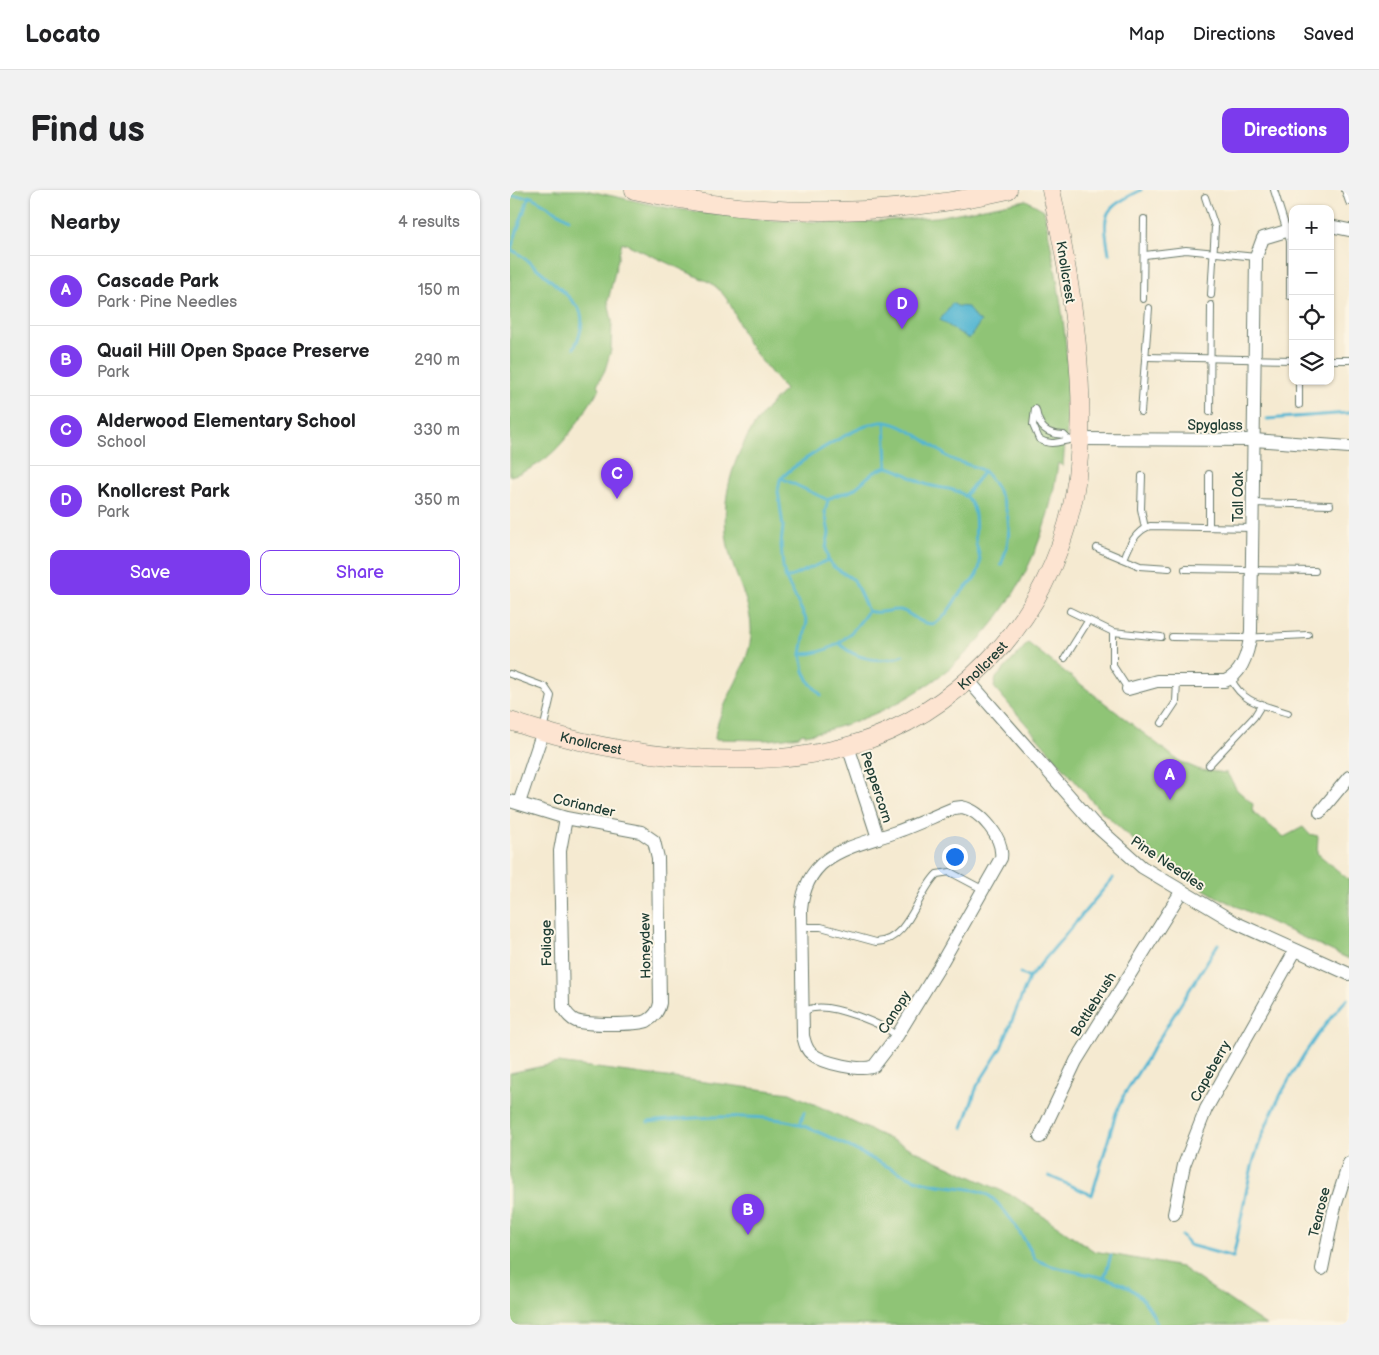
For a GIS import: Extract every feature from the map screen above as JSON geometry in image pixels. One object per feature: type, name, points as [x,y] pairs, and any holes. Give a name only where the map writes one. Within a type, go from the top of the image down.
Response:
[{"type":"street","points":[[634,190],[731,206],[817,211],[902,207],[1008,190]]},
{"type":"street","name":"Knollcrest","points":[[510,721],[543,731],[632,751],[727,760],[789,758],[848,746],[903,724],[943,700],[968,680],[1011,634],[1048,574],[1059,550],[1071,508],[1078,371],[1072,309],[1051,190]]},
{"type":"street","points":[[1334,227],[1349,230]]},
{"type":"street","name":"Tall Oak","points":[[1231,679],[1242,665],[1250,637],[1256,359],[1256,257],[1263,238],[1289,229]]},
{"type":"street","name":"Spyglass","points":[[1074,439],[1254,440],[1349,447]]},
{"type":"street","points":[[1128,689],[1150,682],[1226,681],[1231,679]]},
{"type":"street","name":"Pine Needles","points":[[968,680],[1100,830],[1142,866],[1181,892],[1236,923],[1349,974]]},
{"type":"street","points":[[514,802],[543,731]]},
{"type":"street","name":"Peppercorn","points":[[848,746],[878,838]]},
{"type":"street","points":[[1320,812],[1349,777]]},
{"type":"street","name":"Coriander","points":[[514,802],[566,818],[641,832],[651,838]]},
{"type":"street","name":"Canopy","points":[[962,807],[972,810],[996,837],[1001,848],[1000,862],[984,890],[897,1036],[879,1062],[869,1069],[860,1070],[817,1057],[809,1052],[804,1042],[803,896],[818,868],[837,852],[954,808],[962,807]]},
{"type":"street","name":"Foliage","points":[[566,818],[560,851],[562,1004],[566,1013],[575,1020],[616,1023]]},
{"type":"street","name":"Honeydew","points":[[616,1023],[647,1020],[654,1016],[660,1007],[658,858],[656,845],[651,838]]},
{"type":"street","name":"Bottlebrush","points":[[1040,1137],[1076,1061],[1181,892]]},
{"type":"street","name":"Capeberry","points":[[1174,1214],[1184,1166],[1206,1109],[1295,950]]},
{"type":"street","name":"Tearose","points":[[1322,1269],[1334,1210],[1349,1163]]},
{"type":"lane","points":[[1274,190],[1289,227]]},
{"type":"lane","points":[[1345,190],[1349,202]]},
{"type":"lane","points":[[1205,197],[1215,227],[1211,295]]},
{"type":"lane","points":[[1143,299],[1144,220]]},
{"type":"lane","points":[[1145,255],[1186,250],[1256,257]]},
{"type":"lane","points":[[1290,250],[1290,295]]},
{"type":"lane","points":[[1210,412],[1211,304]]},
{"type":"lane","points":[[1141,412],[1144,362],[1147,357],[1149,308]]},
{"type":"lane","points":[[1147,357],[1289,360]]},
{"type":"lane","points":[[1334,360],[1349,360]]},
{"type":"lane","points":[[1299,385],[1299,405]]},
{"type":"lane","points":[[1036,409],[1041,427],[1051,434],[1064,435],[1074,439],[1055,444],[1039,439],[1033,424],[1036,409]]},
{"type":"lane","points":[[1209,474],[1209,526]]},
{"type":"lane","points":[[1142,476],[1141,519],[1145,528]]},
{"type":"lane","points":[[1253,503],[1330,505]]},
{"type":"lane","points":[[1124,559],[1133,540],[1145,528],[1156,525],[1253,528]]},
{"type":"lane","points":[[1097,548],[1140,566],[1170,568]]},
{"type":"lane","points":[[1185,568],[1315,571]]},
{"type":"lane","points":[[1070,612],[1113,632],[1161,637]]},
{"type":"lane","points":[[1065,658],[1088,621]]},
{"type":"lane","points":[[1113,632],[1112,666],[1128,689]]},
{"type":"lane","points":[[1172,637],[1308,635]]},
{"type":"lane","points":[[510,674],[546,687],[551,696],[543,731]]},
{"type":"lane","points":[[1231,679],[1243,697],[1288,712]]},
{"type":"lane","points":[[1162,723],[1176,702],[1177,681]]},
{"type":"lane","points":[[1209,765],[1254,717],[1262,704]]},
{"type":"lane","points":[[802,927],[821,927],[876,942],[884,941],[898,933],[937,874],[950,872],[984,890]]},
{"type":"lane","points":[[803,1012],[813,1008],[832,1010],[877,1023],[897,1036]]},
{"type":"green space","points":[[510,190],[585,190],[668,208],[770,220],[847,223],[937,217],[1026,200],[1044,210],[1062,312],[1067,364],[1068,416],[1063,466],[1058,463],[1048,514],[1031,561],[1007,604],[977,642],[942,674],[901,701],[855,721],[805,735],[805,733],[800,734],[800,736],[768,740],[715,739],[721,715],[749,649],[751,636],[750,615],[730,555],[726,532],[726,509],[729,487],[735,465],[755,424],[785,390],[747,341],[729,303],[719,289],[711,283],[622,242],[608,301],[612,321],[611,350],[605,370],[597,385],[600,388],[573,429],[552,453],[526,471],[510,476]]},
{"type":"green space","points":[[1028,643],[1179,761],[1200,770],[1227,773],[1237,790],[1253,804],[1252,810],[1255,814],[1284,837],[1303,827],[1309,834],[1318,836],[1317,853],[1349,880],[1349,959],[1219,898],[1181,876],[1146,851],[1099,809],[994,687],[996,678]]},
{"type":"green space","points":[[558,1063],[790,1093],[1015,1197],[1094,1251],[1181,1267],[1266,1325],[510,1325],[510,1073]]},
{"type":"water","points":[[952,303],[957,306],[968,307],[975,318],[981,321],[969,339],[940,320]]},
{"type":"waterway","points":[[1109,254],[1106,229],[1108,214],[1112,208],[1141,190]]},
{"type":"waterway","points":[[510,196],[532,197],[569,219]]},
{"type":"waterway","points":[[511,249],[529,196]]},
{"type":"waterway","points":[[510,249],[549,279],[578,308],[582,323],[574,348]]},
{"type":"waterway","points":[[1267,419],[1349,413]]},
{"type":"waterway","points":[[885,422],[887,467]]},
{"type":"waterway","points":[[821,695],[810,683],[804,671],[801,654],[807,621],[786,579],[783,567],[781,545],[783,526],[778,491],[780,480],[799,464],[827,445],[871,424],[888,422],[897,425],[923,439],[949,458],[979,468],[991,479],[1002,499],[1008,517],[1009,536],[1001,565]]},
{"type":"waterway","points":[[887,467],[925,484],[961,493],[970,501],[975,512],[976,543],[980,559],[979,569],[973,581],[958,596],[945,615],[933,624],[918,620],[900,610],[868,611],[854,580],[834,567],[828,560],[826,548],[829,533],[825,512],[828,500],[851,491],[873,473],[887,467]]},
{"type":"waterway","points":[[965,496],[984,471]]},
{"type":"waterway","points":[[781,478],[828,500]]},
{"type":"waterway","points":[[786,579],[828,560]]},
{"type":"waterway","points":[[801,654],[823,651],[840,642],[848,636],[868,611]]},
{"type":"waterway","points":[[840,644],[854,654],[870,659],[887,659],[903,655]]},
{"type":"waterway","points":[[963,1128],[977,1086],[1001,1048],[1029,978],[1113,878]]},
{"type":"waterway","points":[[1049,1176],[1092,1195],[1116,1113],[1124,1095],[1218,944]]},
{"type":"waterway","points":[[1020,973],[1029,978]]},
{"type":"waterway","points":[[1182,1236],[1189,1245],[1233,1257],[1252,1168],[1262,1135],[1281,1094],[1305,1053],[1347,999]]},
{"type":"waterway","points":[[800,1125],[804,1112]]},
{"type":"waterway","points":[[648,1122],[724,1117],[783,1120],[828,1136],[886,1166],[923,1182],[982,1192],[996,1202],[1004,1211],[1026,1242],[1035,1259],[1053,1266],[1121,1283],[1135,1292],[1147,1305],[1157,1324]]},
{"type":"waterway","points":[[1105,1276],[1111,1255]]},
{"type":"place","name":"Knollcrest Park","points":[[902,329]]},
{"type":"place","name":"Alderwood Elementary School","points":[[617,499]]},
{"type":"place","name":"Cascade Park","points":[[1170,800]]},
{"type":"place","name":"Quail Hill Open Space Preserve","points":[[748,1235]]}]
